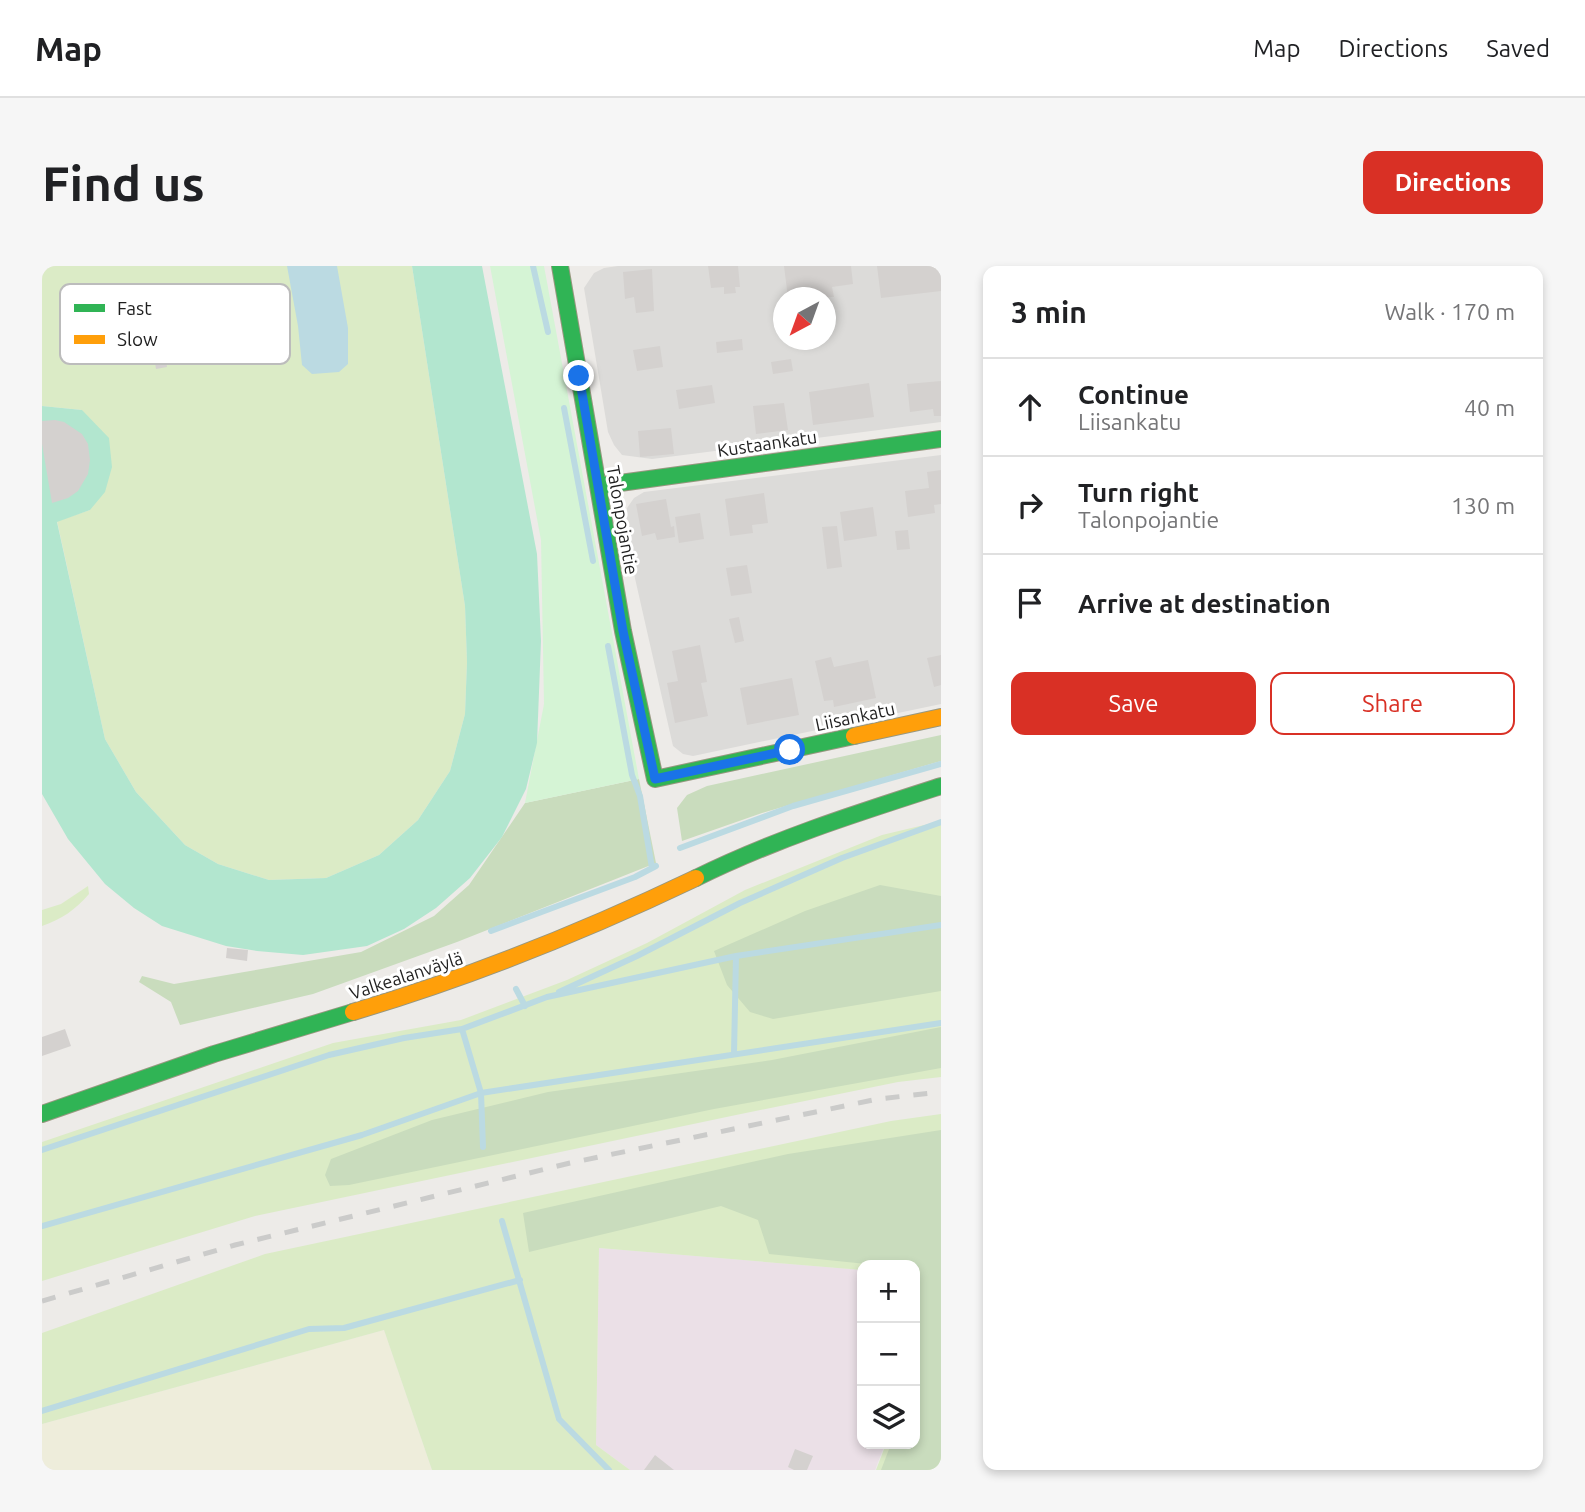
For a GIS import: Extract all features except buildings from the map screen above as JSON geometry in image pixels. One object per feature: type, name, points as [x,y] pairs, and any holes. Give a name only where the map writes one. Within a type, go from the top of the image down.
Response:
[{"type":"street","name":"Talonpojantie","points":[[560,266],[623,631],[655,779]]},
{"type":"street","name":"Kustaankatu","points":[[598,486],[941,439]]},
{"type":"street","name":"Liisankatu","points":[[655,779],[941,717]]},
{"type":"street","name":"Valkealanväylä","points":[[42,1114],[214,1054],[364,1009],[504,962],[614,917],[736,858],[879,804],[941,786]]},
{"type":"street","name":"Valkealanväylä","points":[[771,845],[851,820],[941,800]]},
{"type":"shaded area","points":[[618,266],[941,266],[941,422],[652,459],[622,455],[608,432],[584,288],[594,273]]},
{"type":"shaded area","points":[[941,455],[941,704],[693,756],[683,754],[673,746],[627,543],[624,521],[627,508],[634,498],[644,492]]},
{"type":"shaded area","points":[[599,1248],[857,1270],[857,1449],[883,1449],[875,1470],[630,1470],[596,1445]]},
{"type":"green space","points":[[42,266],[412,266],[465,606],[465,714],[450,771],[418,820],[379,855],[326,878],[269,880],[218,864],[185,845],[136,792],[105,739],[57,521],[90,510],[82,410],[42,406]]},
{"type":"green space","points":[[412,266],[482,266],[537,554],[541,641],[537,743],[526,789],[502,837],[470,878],[436,908],[404,929],[367,946],[303,955],[257,951],[226,946],[162,926],[134,908],[105,884],[68,839],[42,794],[42,406],[82,410],[109,438],[112,467],[105,492],[90,510],[57,522],[105,739],[136,792],[185,845],[218,864],[269,880],[326,878],[379,855],[418,820],[450,771],[465,714],[465,606]]},
{"type":"green space","points":[[490,266],[544,266],[639,779],[525,803],[544,704],[541,540]]},
{"type":"green space","points":[[941,735],[941,761],[762,813],[682,841],[677,808],[687,795],[707,786]]},
{"type":"green space","points":[[639,779],[656,863],[457,942],[313,994],[180,1025],[171,1002],[139,982],[142,976],[174,984],[361,952],[434,916],[469,885],[525,803]]},
{"type":"green space","points":[[941,821],[941,1077],[898,1082],[255,1216],[42,1281],[42,1142],[333,1043],[461,1020],[567,980],[647,943],[745,890],[882,835]]},
{"type":"green space","points":[[880,885],[941,896],[941,991],[773,1019],[750,1012],[727,985],[714,951],[805,911]]},
{"type":"green space","points":[[88,886],[89,894],[79,905],[42,926],[42,910],[61,904]]},
{"type":"green space","points":[[941,1027],[941,1068],[714,1109],[349,1185],[330,1186],[325,1175],[331,1159],[432,1120],[548,1092],[772,1060]]},
{"type":"green space","points":[[941,1114],[941,1470],[876,1470],[884,1449],[920,1449],[920,1260],[857,1260],[857,1270],[599,1248],[596,1445],[630,1470],[432,1470],[384,1330],[42,1424],[42,1333],[265,1254],[891,1121]]},
{"type":"green space","points":[[941,1130],[941,1470],[881,1470],[889,1449],[920,1449],[920,1260],[857,1260],[857,1263],[769,1254],[758,1220],[721,1206],[529,1252],[523,1213],[788,1154]]},
{"type":"green space","points":[[384,1330],[432,1470],[42,1470],[42,1424]]},
{"type":"water","points":[[287,266],[337,266],[348,328],[348,364],[339,372],[312,374],[302,365]]},
{"type":"waterway","points":[[533,266],[548,332]]},
{"type":"waterway","points":[[564,408],[593,561]]},
{"type":"waterway","points":[[608,646],[632,775],[640,796],[652,868]]},
{"type":"waterway","points":[[680,848],[793,806],[941,764]]},
{"type":"waterway","points":[[559,992],[637,956],[740,903],[842,858],[941,822]]},
{"type":"waterway","points":[[491,931],[635,877],[656,866]]},
{"type":"waterway","points":[[42,1150],[329,1055],[404,1038],[462,1029],[547,997],[736,956],[941,925]]},
{"type":"waterway","points":[[734,1054],[736,956]]},
{"type":"waterway","points":[[516,989],[525,1006]]},
{"type":"waterway","points":[[42,1226],[362,1135],[481,1093],[941,1023]]},
{"type":"waterway","points":[[462,1029],[481,1093],[483,1147]]},
{"type":"waterway","points":[[502,1221],[559,1419],[609,1470]]},
{"type":"waterway","points":[[42,1411],[309,1329],[344,1328],[520,1280]]},
{"type":"railway","points":[[42,1301],[235,1245],[570,1163],[878,1099],[941,1092]]},
{"type":"traffic: fast","points":[[560,266],[623,631],[655,779],[854,736]]},
{"type":"traffic: fast","points":[[598,486],[941,439]]},
{"type":"traffic: fast","points":[[696,878],[786,839],[941,786]]},
{"type":"traffic: fast","points":[[42,1114],[214,1054],[353,1012]]},
{"type":"traffic: slow","points":[[854,736],[941,717]]},
{"type":"traffic: slow","points":[[353,1012],[441,984],[527,952],[696,878]]},
{"type":"route","points":[[579,376],[623,631],[655,779],[790,750]]}]
